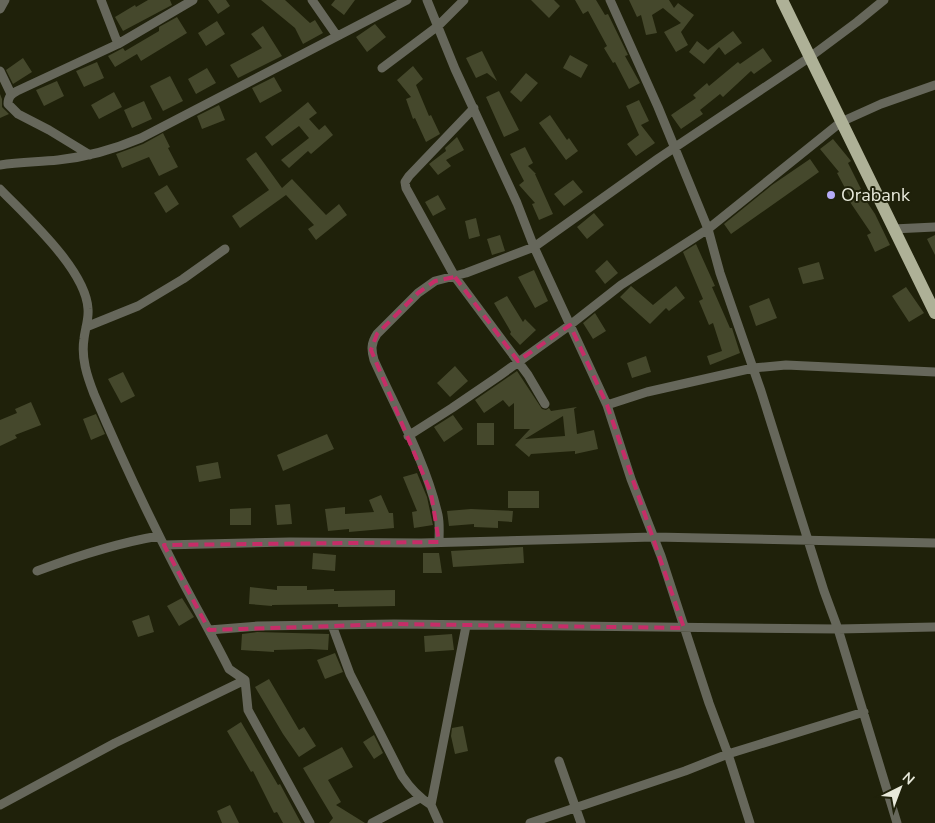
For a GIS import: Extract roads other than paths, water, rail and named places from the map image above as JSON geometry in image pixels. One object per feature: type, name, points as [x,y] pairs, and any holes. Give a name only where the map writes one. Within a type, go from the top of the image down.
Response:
[{"type":"main road","points":[[782,0],[935,313]]},
{"type":"street","points":[[0,9],[5,0]]},
{"type":"street","points":[[101,0],[118,44]]},
{"type":"street","points":[[90,155],[12,109],[8,104],[11,94],[118,44],[192,0]]},
{"type":"street","points":[[312,0],[338,36]]},
{"type":"street","points":[[0,165],[60,160],[90,155],[141,138],[407,0]]},
{"type":"street","points":[[427,0],[517,203],[534,247],[607,405],[631,480],[654,537],[750,823]]},
{"type":"street","points":[[382,68],[438,26],[464,0]]},
{"type":"street","points":[[610,0],[655,99],[708,229],[720,273],[838,629],[897,823]]},
{"type":"street","points":[[439,542],[438,517],[432,493],[374,360],[371,350],[373,340],[426,286],[443,278],[455,277],[534,247],[761,88],[810,57],[884,0]]},
{"type":"street","points":[[0,72],[11,94]]},
{"type":"street","points":[[408,436],[518,362],[570,325],[621,285],[708,229],[841,122],[881,104],[935,85]]},
{"type":"street","points":[[474,108],[405,182],[410,195],[455,277],[518,362],[545,404]]},
{"type":"street","points":[[0,189],[39,229],[82,285],[87,297],[89,311],[83,354],[85,368],[92,389],[136,490],[159,536],[229,669],[244,680],[248,710],[310,823]]},
{"type":"street","points":[[893,229],[935,227]]},
{"type":"street","points":[[86,327],[138,306],[183,279],[225,250]]},
{"type":"street","points":[[607,405],[647,392],[753,368],[786,365],[935,372]]},
{"type":"street","points":[[37,571],[118,544],[159,536]]},
{"type":"street","points":[[164,545],[290,542],[421,543],[654,537],[935,543]]},
{"type":"street","points":[[209,630],[332,625],[445,624],[466,626],[838,629],[935,627]]},
{"type":"street","points":[[332,625],[342,655],[362,699],[402,776],[420,798],[431,804]]},
{"type":"street","points":[[439,823],[431,804],[466,626]]},
{"type":"street","points":[[0,805],[115,743],[244,680]]},
{"type":"street","points":[[530,823],[685,771],[728,754],[864,712]]},
{"type":"street","points":[[560,761],[574,808],[581,823]]},
{"type":"street","points":[[372,823],[420,798]]},
{"type":"place","name":"Orabank","points":[[831,195]]}]
